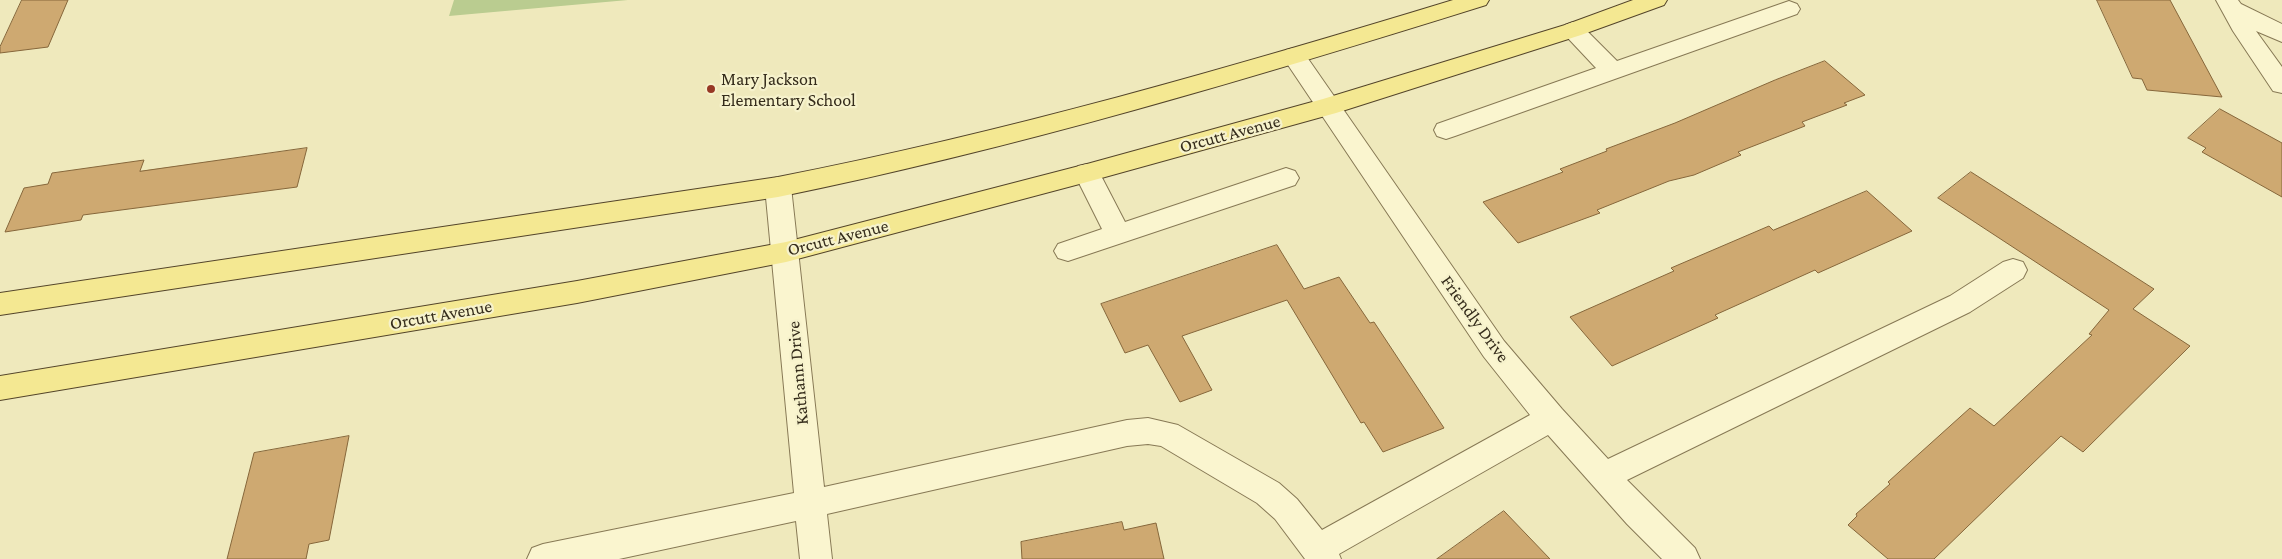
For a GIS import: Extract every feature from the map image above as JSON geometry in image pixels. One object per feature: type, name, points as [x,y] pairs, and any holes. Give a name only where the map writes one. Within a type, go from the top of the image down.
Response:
[{"type":"main road","points":[[0,304],[778,187],[871,170],[1096,114],[1220,80],[1478,0]]},
{"type":"main road","name":"Orcutt Avenue","points":[[0,388],[577,292],[786,252],[1087,173],[1327,107],[1573,30],[1656,0]]},
{"type":"street","points":[[2230,4],[2282,34]]},
{"type":"street","points":[[2230,4],[2241,26],[2282,84]]},
{"type":"street","points":[[1446,130],[1789,9]]},
{"type":"street","points":[[1573,30],[1612,72]]},
{"type":"street","name":"Friendly Drive","points":[[1294,56],[1494,349],[1551,418],[1684,559]]},
{"type":"street","points":[[1087,173],[1118,234]]},
{"type":"street","points":[[1068,251],[1286,178]]},
{"type":"street","name":"Kathann Drive","points":[[778,187],[816,559]]},
{"type":"street","points":[[1604,476],[1960,304],[2013,270]]},
{"type":"street","points":[[542,559],[573,556],[1127,432],[1148,431],[1167,434],[1268,493],[1286,509],[1321,554],[1551,418]]},
{"type":"green space","points":[[454,0],[628,0],[449,16]]},
{"type":"building","points":[[22,0],[68,0],[48,47],[0,53],[0,47]]},
{"type":"building","points":[[2097,0],[2170,0],[2222,97],[2147,90],[2142,79],[2133,78]]},
{"type":"building","points":[[1825,61],[1865,95],[1844,103],[1847,105],[1802,122],[1805,126],[1738,152],[1741,155],[1694,175],[1669,181],[1597,210],[1600,213],[1518,243],[1483,202],[1563,172],[1560,169],[1607,151],[1606,149],[1675,123],[1775,80]]},
{"type":"building","points":[[2220,109],[2282,143],[2282,197],[2202,152],[2206,148],[2188,138]]},
{"type":"building","points":[[307,148],[297,187],[83,215],[81,220],[5,232],[24,188],[48,184],[52,173],[144,160],[140,171]]},
{"type":"building","points":[[1971,172],[2154,289],[2133,309],[2190,346],[2083,452],[2061,436],[1934,559],[1888,559],[1848,525],[1857,516],[1856,514],[1890,484],[1888,482],[1970,408],[1994,426],[2092,335],[2089,334],[2109,310],[1938,198]]},
{"type":"building","points":[[1867,191],[1912,231],[1818,273],[1815,270],[1715,315],[1718,318],[1612,366],[1570,317],[1674,271],[1671,268],[1769,226],[1773,230]]},
{"type":"building","points":[[1277,245],[1304,289],[1339,277],[1370,323],[1374,322],[1444,428],[1383,452],[1364,422],[1361,423],[1287,300],[1182,336],[1212,390],[1180,402],[1148,345],[1125,353],[1101,304]]},
{"type":"building","points":[[349,436],[329,540],[309,544],[306,559],[227,559],[254,453]]},
{"type":"building","points":[[1504,511],[1550,559],[1437,559]]},
{"type":"building","points":[[1122,522],[1124,530],[1156,523],[1164,559],[1022,559],[1021,542]]},
{"type":"place","name":"Mary Jackson Elementary School","points":[[711,89]]}]
